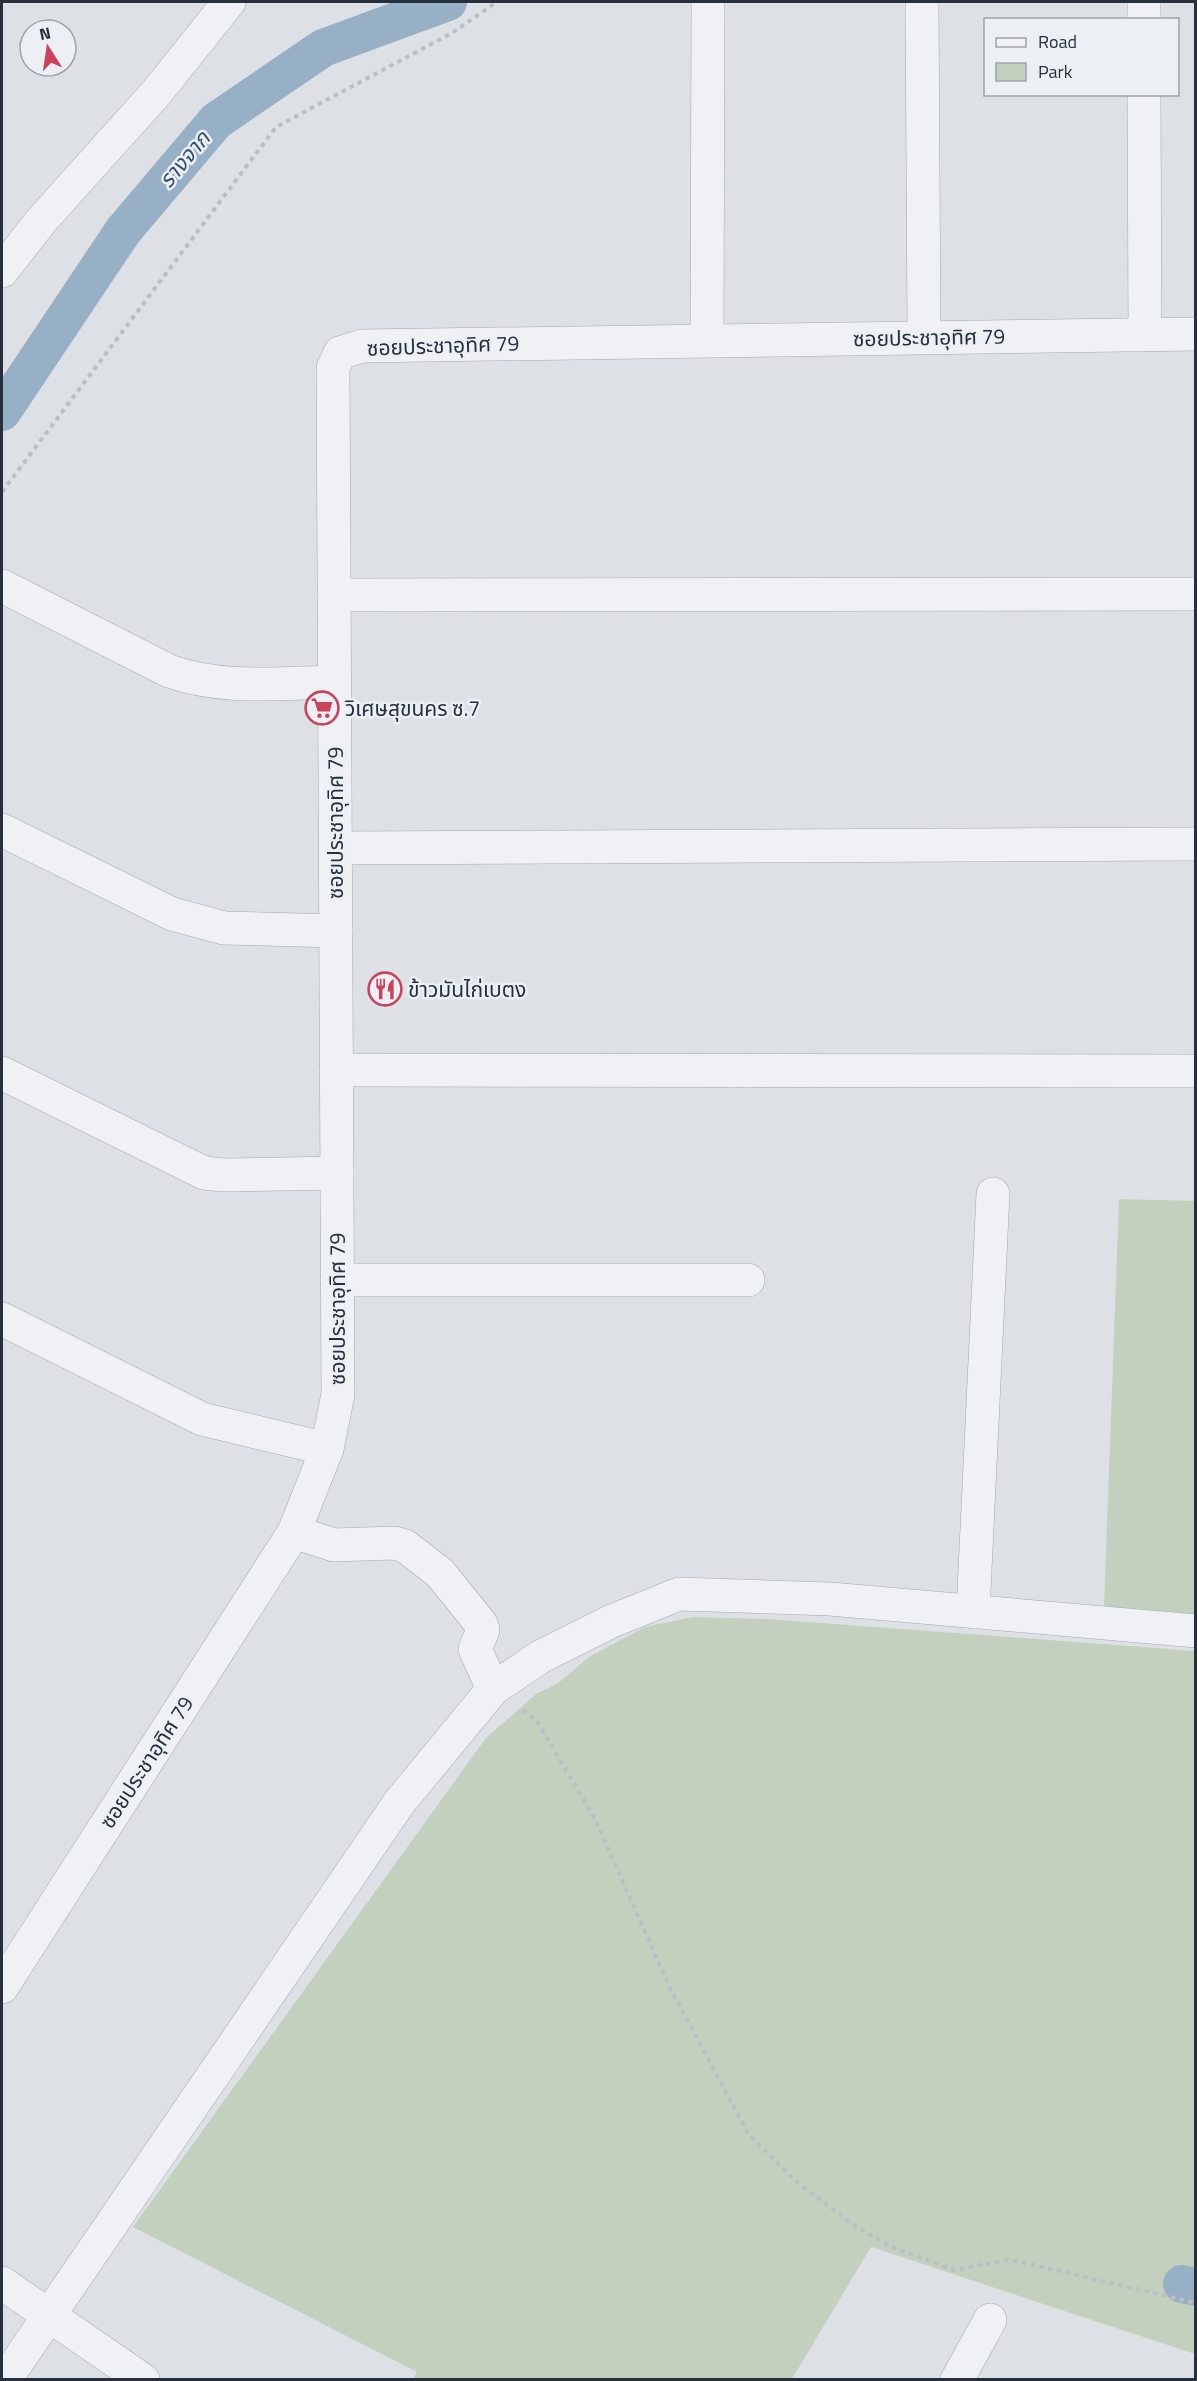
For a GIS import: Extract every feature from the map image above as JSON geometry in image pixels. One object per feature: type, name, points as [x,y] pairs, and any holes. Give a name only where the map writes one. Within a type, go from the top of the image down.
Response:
[{"type":"street","points":[[2,271],[40,221],[157,92],[230,2]]},
{"type":"street","points":[[707,340],[708,2]]},
{"type":"street","points":[[922,2],[924,336]]},
{"type":"street","points":[[1144,2],[1144,18]]},
{"type":"street","points":[[1144,96],[1145,334]]},
{"type":"street","name":"ซอยประชาอุทิศ 79","points":[[2,1987],[294,1532],[327,1449],[338,1394],[333,368],[340,353],[362,346],[924,336],[1196,334]]},
{"type":"street","points":[[2,586],[169,671],[193,679],[221,684],[334,682]]},
{"type":"street","points":[[334,595],[1196,594]]},
{"type":"street","points":[[2,830],[172,914],[224,928],[336,931]]},
{"type":"street","points":[[336,848],[1196,844]]},
{"type":"street","points":[[336,1070],[1196,1071]]},
{"type":"street","points":[[2,1073],[204,1173],[224,1175],[337,1173]]},
{"type":"street","points":[[973,1612],[993,1194]]},
{"type":"street","points":[[337,1280],[748,1280]]},
{"type":"street","points":[[2,1319],[202,1419],[327,1449]]},
{"type":"street","points":[[294,1532],[334,1545],[394,1543],[420,1556],[440,1573],[481,1624],[483,1630],[475,1649],[505,1692]]},
{"type":"street","points":[[5,2379],[399,1803],[540,1657],[612,1621],[679,1594],[830,1599],[1196,1631]]},
{"type":"street","points":[[2,2283],[142,2379]]},
{"type":"street","points":[[957,2379],[990,2320]]},
{"type":"path","points":[[2,492],[276,127],[452,33],[497,2]]},
{"type":"path","points":[[505,1692],[537,1721],[595,1819],[670,1988],[749,2135],[798,2183],[855,2226],[894,2248],[938,2266],[954,2270],[1008,2260],[1196,2303]]},
{"type":"green space","points":[[1119,1199],[1195,1201],[1195,1614],[1104,1607]]},
{"type":"green space","points":[[693,1617],[768,1619],[1195,1651],[1195,2354],[871,2247],[792,2379],[413,2379],[417,2372],[133,2227],[486,1738],[536,1694],[557,1684],[589,1657],[645,1627]]},
{"type":"waterway","name":"รางจาก","points":[[2,412],[123,231],[216,121],[323,48],[448,2]]},
{"type":"waterway","points":[[1182,2284],[1196,2287]]},
{"type":"place","name":"วิเศษสุขนคร ซ.7","points":[[322,708]]},
{"type":"place","name":"ข้าวมันไก่เบตง","points":[[385,989]]}]
